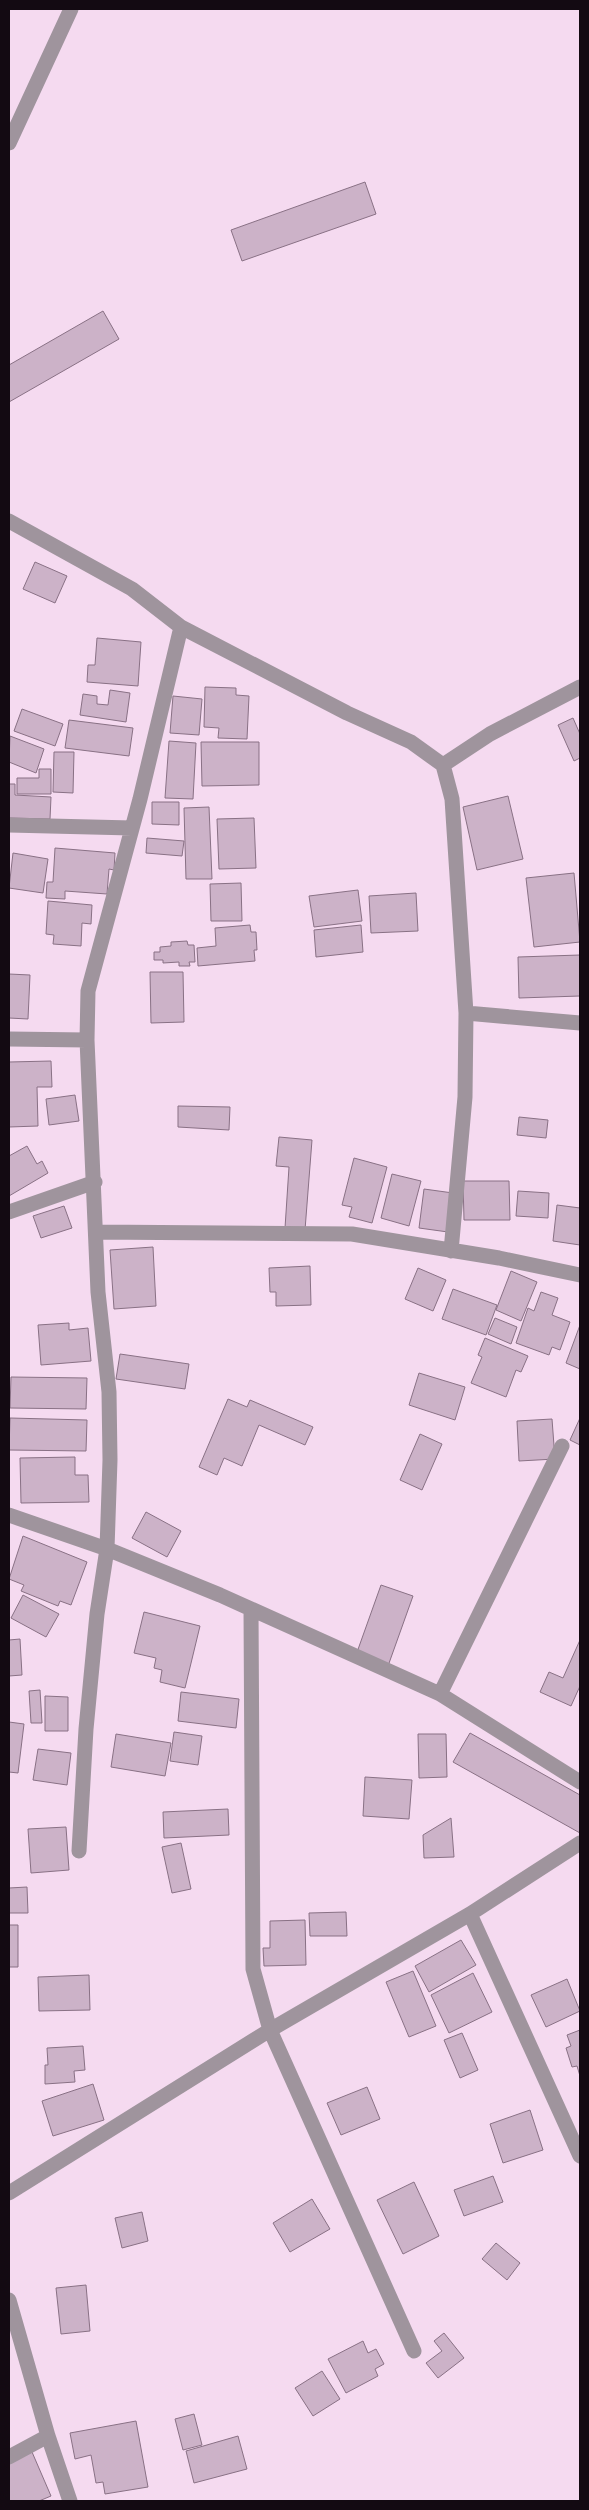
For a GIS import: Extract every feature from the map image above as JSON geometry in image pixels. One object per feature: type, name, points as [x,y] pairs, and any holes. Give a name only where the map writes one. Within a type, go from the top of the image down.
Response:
[{"type":"street","points":[[9,143],[71,9]]},
{"type":"street","points":[[9,521],[132,589],[181,627],[347,713],[411,742],[443,765],[452,799],[466,1012],[465,1097],[451,1251]]},
{"type":"street","points":[[79,1851],[86,1729],[96,1614],[108,1549],[109,1392],[98,1292],[95,1182],[87,1040],[88,991],[132,828],[181,627]]},
{"type":"street","points":[[443,765],[490,734],[580,687]]},
{"type":"street","points":[[9,825],[132,828]]},
{"type":"street","points":[[466,1012],[580,1023]]},
{"type":"street","points":[[9,1039],[87,1040]]},
{"type":"street","points":[[9,1212],[95,1182]]},
{"type":"street","points":[[96,1232],[352,1234],[499,1258],[580,1275]]},
{"type":"street","points":[[440,1694],[562,1446]]},
{"type":"street","points":[[9,1515],[108,1549],[251,1609],[440,1694],[580,1782]]},
{"type":"street","points":[[251,1609],[253,1969],[270,2030],[414,2351]]},
{"type":"street","points":[[9,2193],[270,2030],[470,1914],[580,1843]]},
{"type":"street","points":[[470,1914],[580,2156]]},
{"type":"street","points":[[10,2307],[48,2436],[70,2501]]},
{"type":"street","points":[[9,2457],[48,2436]]},
{"type":"building","points":[[365,182],[376,214],[242,261],[231,230]]},
{"type":"building","points":[[103,311],[119,339],[9,402],[9,365]]},
{"type":"building","points":[[35,562],[67,576],[55,603],[23,589]]},
{"type":"building","points":[[97,638],[141,642],[138,686],[87,682],[88,665],[95,665]]},
{"type":"building","points":[[205,687],[236,688],[236,695],[249,696],[247,739],[218,738],[219,728],[204,727]]},
{"type":"building","points":[[110,690],[130,693],[126,722],[80,715],[83,694],[97,696],[97,704],[108,705]]},
{"type":"building","points":[[173,696],[202,699],[199,735],[170,733]]},
{"type":"building","points":[[22,709],[63,724],[55,746],[14,731]]},
{"type":"building","points":[[573,718],[580,734],[580,758],[574,761],[558,725]]},
{"type":"building","points":[[69,720],[133,728],[129,756],[65,748]]},
{"type":"building","points":[[10,736],[44,749],[36,773],[9,762]]},
{"type":"building","points":[[169,741],[196,743],[193,799],[165,798]]},
{"type":"building","points":[[201,742],[259,742],[259,785],[202,786]]},
{"type":"building","points":[[54,752],[74,752],[73,793],[53,792]]},
{"type":"building","points":[[39,769],[51,769],[51,794],[17,794],[17,778],[39,778]]},
{"type":"building","points":[[9,784],[15,784],[15,795],[51,797],[50,819],[9,818]]},
{"type":"building","points":[[508,796],[523,859],[477,870],[463,807]]},
{"type":"building","points":[[152,802],[179,802],[179,825],[152,824]]},
{"type":"building","points":[[209,807],[212,879],[186,879],[184,808]]},
{"type":"building","points":[[254,818],[256,868],[219,869],[217,819]]},
{"type":"building","points":[[147,838],[184,841],[182,856],[146,853]]},
{"type":"building","points":[[55,848],[115,853],[114,870],[109,869],[107,894],[65,891],[65,899],[46,898],[47,882],[53,882]]},
{"type":"building","points":[[13,853],[48,859],[43,893],[9,888]]},
{"type":"building","points":[[574,873],[580,942],[534,947],[526,878]]},
{"type":"building","points":[[241,883],[242,921],[211,921],[210,884]]},
{"type":"building","points":[[358,890],[362,921],[314,927],[309,896]]},
{"type":"building","points":[[416,893],[418,931],[371,933],[369,896]]},
{"type":"building","points":[[48,901],[92,905],[91,924],[82,923],[81,946],[53,944],[54,935],[46,934]]},
{"type":"building","points":[[250,925],[251,932],[256,932],[257,950],[254,950],[255,961],[198,966],[197,948],[216,946],[215,928]]},
{"type":"building","points":[[361,925],[363,952],[316,957],[314,930]]},
{"type":"building","points":[[187,941],[188,945],[194,945],[195,962],[189,962],[190,966],[179,966],[179,962],[163,963],[163,960],[154,960],[154,952],[160,952],[160,947],[171,946],[171,942]]},
{"type":"building","points":[[580,955],[580,996],[519,998],[518,957]]},
{"type":"building","points":[[150,972],[183,972],[184,1022],[151,1023]]},
{"type":"building","points":[[9,974],[30,975],[28,1019],[9,1018]]},
{"type":"building","points":[[51,1061],[52,1087],[37,1087],[38,1126],[9,1127],[9,1062]]},
{"type":"building","points":[[75,1095],[79,1121],[49,1125],[46,1099]]},
{"type":"building","points":[[178,1106],[230,1107],[229,1130],[178,1127]]},
{"type":"building","points":[[519,1117],[548,1120],[546,1138],[517,1135]]},
{"type":"building","points":[[279,1137],[312,1140],[305,1230],[285,1228],[289,1167],[276,1166]]},
{"type":"building","points":[[27,1146],[37,1164],[42,1161],[48,1173],[9,1196],[9,1156]]},
{"type":"building","points":[[354,1158],[387,1167],[372,1223],[349,1217],[352,1207],[342,1205]]},
{"type":"building","points":[[392,1174],[421,1181],[409,1226],[381,1218]]},
{"type":"building","points":[[463,1181],[509,1181],[510,1220],[464,1220]]},
{"type":"building","points":[[424,1189],[453,1193],[448,1232],[419,1228]]},
{"type":"building","points":[[518,1191],[549,1193],[548,1218],[516,1216]]},
{"type":"building","points":[[557,1205],[580,1208],[580,1245],[553,1241]]},
{"type":"building","points":[[64,1206],[72,1228],[41,1238],[33,1216]]},
{"type":"building","points":[[153,1247],[156,1306],[114,1309],[110,1250]]},
{"type":"building","points":[[310,1266],[311,1305],[276,1306],[276,1292],[270,1292],[269,1268]]},
{"type":"building","points":[[418,1268],[446,1280],[433,1311],[405,1299]]},
{"type":"building","points":[[511,1271],[537,1282],[521,1321],[496,1310]]},
{"type":"building","points":[[453,1289],[497,1305],[486,1335],[442,1319]]},
{"type":"building","points":[[541,1292],[558,1298],[552,1315],[570,1322],[560,1350],[552,1347],[549,1355],[516,1343],[528,1308],[534,1311]]},
{"type":"building","points":[[495,1318],[517,1327],[511,1344],[488,1334]]},
{"type":"building","points":[[69,1323],[69,1330],[88,1328],[91,1361],[41,1365],[38,1325]]},
{"type":"building","points":[[580,1325],[580,1369],[566,1363]]},
{"type":"building","points":[[485,1338],[528,1356],[521,1372],[516,1370],[506,1397],[471,1383],[482,1357],[478,1355]]},
{"type":"building","points":[[120,1354],[189,1364],[185,1389],[116,1379]]},
{"type":"building","points":[[419,1373],[465,1387],[455,1420],[409,1405]]},
{"type":"building","points":[[11,1377],[87,1378],[86,1409],[10,1408]]},
{"type":"building","points":[[228,1399],[247,1407],[250,1400],[313,1427],[305,1445],[259,1425],[242,1466],[224,1458],[217,1475],[199,1467]]},
{"type":"building","points":[[10,1418],[87,1420],[86,1451],[9,1450]]},
{"type":"building","points":[[580,1418],[580,1445],[570,1440]]},
{"type":"building","points":[[552,1419],[555,1459],[519,1461],[517,1421]]},
{"type":"building","points":[[420,1434],[442,1444],[422,1490],[400,1480]]},
{"type":"building","points":[[75,1457],[75,1475],[88,1475],[89,1502],[21,1503],[20,1458]]},
{"type":"building","points":[[146,1512],[181,1531],[167,1557],[132,1538]]},
{"type":"building","points":[[23,1536],[87,1562],[71,1605],[60,1601],[58,1606],[21,1591],[24,1585],[9,1579]]},
{"type":"building","points":[[381,1585],[413,1596],[388,1666],[356,1655]]},
{"type":"building","points":[[23,1595],[59,1614],[46,1637],[11,1618]]},
{"type":"building","points":[[144,1612],[200,1626],[185,1688],[160,1682],[162,1670],[154,1668],[156,1658],[134,1653]]},
{"type":"building","points":[[20,1639],[22,1675],[9,1676],[9,1640]]},
{"type":"building","points":[[580,1640],[580,1686],[571,1706],[540,1692],[549,1672],[563,1678]]},
{"type":"building","points":[[40,1690],[42,1723],[31,1723],[29,1691]]},
{"type":"building","points":[[181,1692],[239,1699],[236,1728],[178,1721]]},
{"type":"building","points":[[45,1696],[68,1697],[68,1731],[45,1731]]},
{"type":"building","points":[[9,1722],[24,1724],[18,1773],[9,1772]]},
{"type":"building","points":[[174,1732],[202,1736],[198,1765],[170,1761]]},
{"type":"building","points":[[470,1733],[580,1795],[580,1833],[453,1762]]},
{"type":"building","points":[[116,1734],[171,1743],[165,1776],[111,1767]]},
{"type":"building","points":[[418,1734],[446,1734],[447,1777],[419,1778]]},
{"type":"building","points":[[38,1749],[71,1753],[67,1785],[33,1780]]},
{"type":"building","points":[[365,1777],[412,1780],[409,1819],[363,1816]]},
{"type":"building","points":[[228,1809],[229,1835],[164,1838],[163,1812]]},
{"type":"building","points":[[451,1818],[454,1857],[424,1858],[423,1835]]},
{"type":"building","points":[[66,1827],[69,1870],[31,1873],[28,1829]]},
{"type":"building","points":[[181,1843],[191,1889],[172,1893],[162,1847]]},
{"type":"building","points":[[27,1887],[28,1913],[9,1913],[9,1888]]},
{"type":"building","points":[[346,1912],[347,1936],[310,1936],[309,1913]]},
{"type":"building","points":[[305,1920],[306,1965],[264,1966],[263,1948],[270,1948],[270,1921]]},
{"type":"building","points":[[9,1925],[18,1925],[18,1967],[9,1967]]},
{"type":"building","points":[[461,1940],[476,1965],[429,1992],[415,1966]]},
{"type":"building","points":[[413,1971],[436,2026],[409,2037],[386,1982]]},
{"type":"building","points":[[473,1973],[492,2012],[449,2033],[431,1995]]},
{"type":"building","points":[[89,1975],[90,2010],[39,2011],[38,1977]]},
{"type":"building","points":[[567,1979],[580,2011],[546,2027],[531,1995]]},
{"type":"building","points":[[580,2030],[580,2076],[577,2066],[572,2067],[566,2048],[571,2046],[567,2035]]},
{"type":"building","points":[[462,2033],[478,2070],[460,2078],[444,2040]]},
{"type":"building","points":[[83,2046],[85,2070],[74,2071],[75,2082],[45,2084],[45,2065],[48,2065],[47,2048]]},
{"type":"building","points":[[93,2084],[104,2120],[53,2136],[42,2101]]},
{"type":"building","points":[[367,2087],[380,2119],[341,2135],[327,2103]]},
{"type":"building","points":[[530,2110],[543,2150],[503,2163],[490,2124]]},
{"type":"building","points":[[493,2176],[503,2202],[464,2216],[454,2190]]},
{"type":"building","points":[[414,2182],[439,2236],[403,2254],[377,2200]]},
{"type":"building","points":[[312,2199],[330,2229],[290,2252],[273,2223]]},
{"type":"building","points":[[142,2212],[148,2241],[122,2248],[115,2218]]},
{"type":"building","points":[[496,2243],[520,2263],[507,2280],[482,2259]]},
{"type":"building","points":[[86,2285],[90,2331],[61,2334],[56,2288]]},
{"type":"building","points":[[444,2333],[464,2358],[438,2378],[426,2363],[442,2351],[434,2341]]},
{"type":"building","points":[[363,2341],[368,2353],[376,2349],[384,2364],[375,2369],[378,2376],[346,2393],[328,2359]]},
{"type":"building","points":[[322,2371],[340,2399],[313,2416],[295,2388]]},
{"type":"building","points":[[194,2414],[202,2445],[183,2450],[175,2419]]},
{"type":"building","points":[[136,2421],[148,2487],[105,2494],[103,2482],[96,2483],[91,2455],[75,2459],[70,2433]]},
{"type":"building","points":[[238,2436],[247,2469],[194,2483],[186,2451]]},
{"type":"building","points":[[32,2452],[51,2496],[39,2501],[9,2501],[9,2462]]}]
